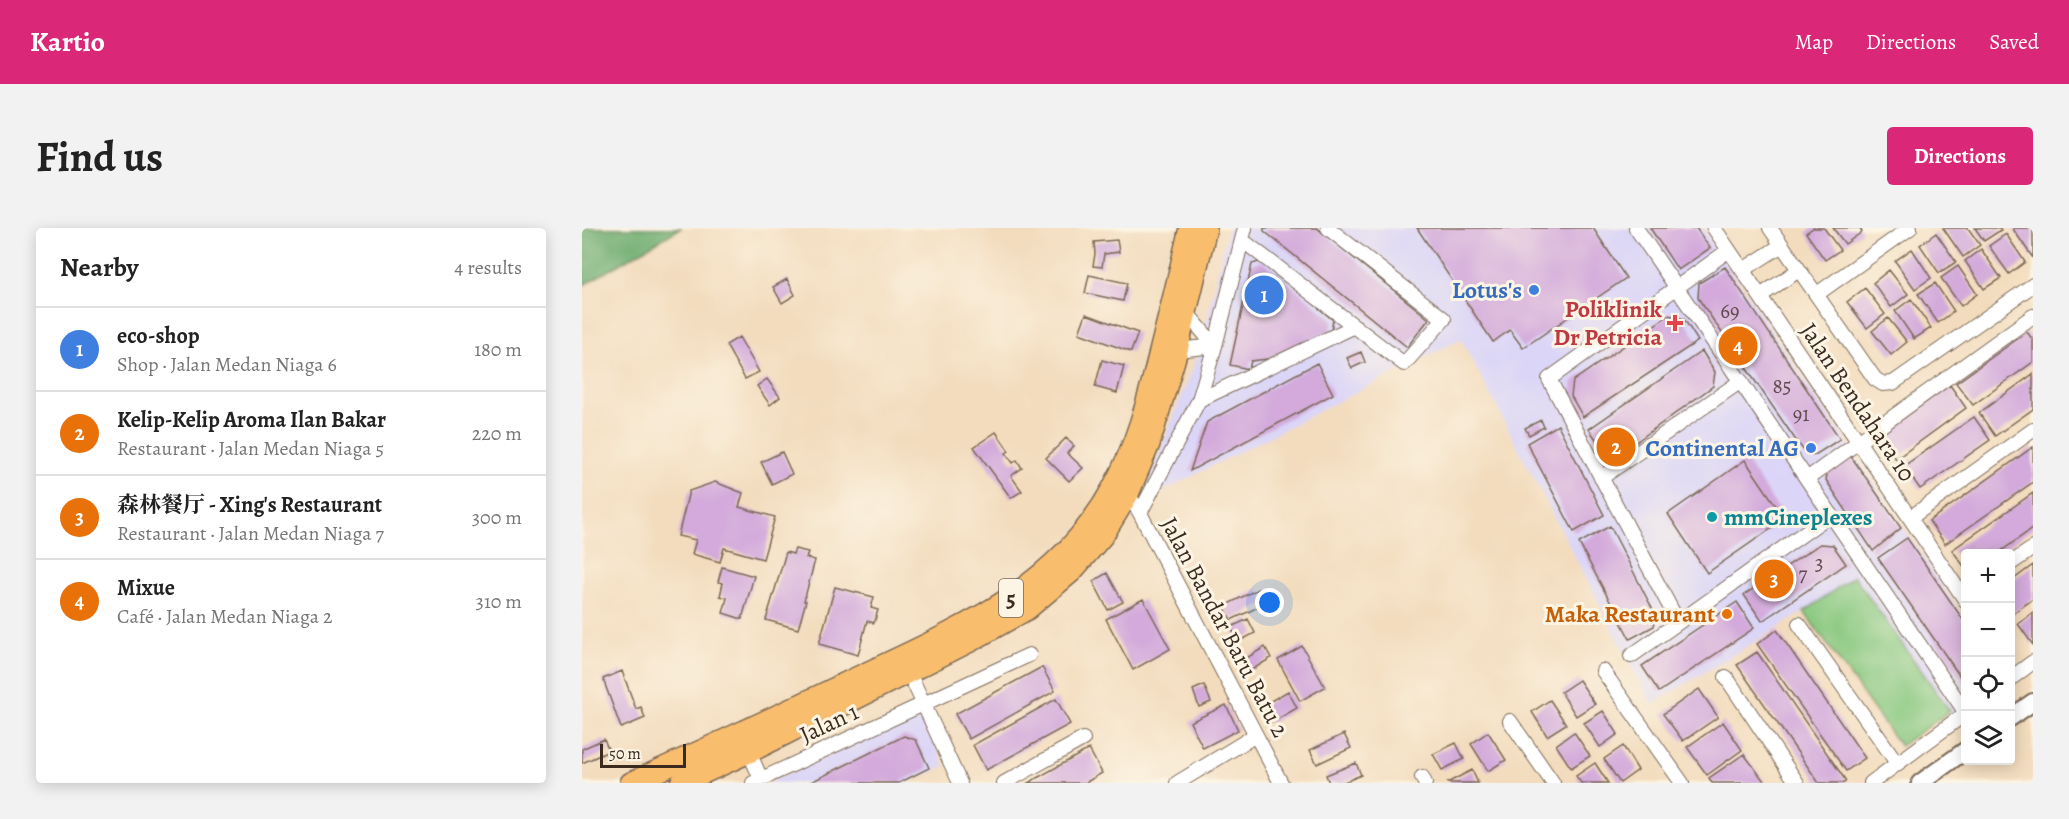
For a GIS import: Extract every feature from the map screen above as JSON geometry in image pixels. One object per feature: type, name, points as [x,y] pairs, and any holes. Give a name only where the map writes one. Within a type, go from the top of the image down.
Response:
[{"type":"highway","name":"5","points":[[681,783],[749,752],[905,664],[1018,594],[1059,560],[1089,525],[1113,488],[1135,440],[1152,385],[1190,228]]},
{"type":"highway","name":"5","points":[[631,783],[762,723],[905,664],[1027,609],[1072,572],[1103,535],[1128,494],[1149,444],[1177,350],[1206,228]]},
{"type":"street","points":[[1140,513],[1161,477],[1199,400],[1244,234],[1355,327],[1404,364],[1444,320],[1328,228]]},
{"type":"street","points":[[1636,228],[1964,711]]},
{"type":"street","name":"Jalan Bendahara 10","points":[[1714,228],[1961,592]]},
{"type":"street","points":[[1770,228],[1875,379],[1883,384],[1893,383],[2033,285]]},
{"type":"street","points":[[1817,294],[1910,228]]},
{"type":"street","points":[[1743,270],[1782,245]]},
{"type":"street","points":[[1678,622],[1549,380],[1729,250]]},
{"type":"street","points":[[1760,296],[1799,270]]},
{"type":"street","points":[[1186,312],[1215,346]]},
{"type":"street","points":[[1807,479],[2033,316]]},
{"type":"street","points":[[1199,400],[1355,327]]},
{"type":"street","points":[[1177,350],[1215,346]]},
{"type":"street","points":[[1601,478],[1741,381]]},
{"type":"street","points":[[1910,518],[2033,430]]},
{"type":"street","name":"Jalan Bandar Baru Batu 2","points":[[1128,494],[1281,783]]},
{"type":"street","points":[[1631,656],[1831,514]]},
{"type":"street","points":[[2015,561],[2033,548]]},
{"type":"street","points":[[1799,624],[1897,763]]},
{"type":"street","name":"Jalan 1","points":[[757,781],[1029,656]]},
{"type":"street","points":[[2015,672],[2033,662]]},
{"type":"street","points":[[905,664],[960,783]]},
{"type":"street","points":[[1603,671],[1682,783]]},
{"type":"street","points":[[1726,677],[1797,783]]},
{"type":"street","points":[[2015,715],[2033,702]]},
{"type":"street","points":[[1871,783],[1961,716]]},
{"type":"street","points":[[1510,720],[1552,783]]},
{"type":"street","points":[[1177,783],[1256,735]]},
{"type":"street","points":[[1004,783],[1083,740]]},
{"type":"street","points":[[749,752],[757,781]]},
{"type":"street","points":[[1920,783],[1961,753]]},
{"type":"shaded area","points":[[1228,228],[1703,228],[1961,613],[1961,725],[1854,576],[1804,612],[1652,704],[1461,339],[1157,494],[1146,485],[1199,353]]},
{"type":"shaded area","points":[[921,712],[945,766],[907,783],[768,783]]},
{"type":"green space","points":[[582,228],[681,228],[582,286]]},
{"type":"green space","points":[[1854,576],[1950,711],[1900,746],[1804,612]]},
{"type":"building","points":[[1264,228],[1317,228],[1429,319],[1407,347],[1264,231]]},
{"type":"building","name":"Lotus's","points":[[1417,228],[1593,228],[1626,278],[1523,348],[1510,330],[1493,342]]},
{"type":"building","points":[[1650,228],[1696,228],[1710,248],[1678,270]]},
{"type":"building","points":[[1813,228],[1824,228],[1840,250],[1825,260],[1806,233]]},
{"type":"building","points":[[1833,228],[1860,228],[1862,232],[1845,244]]},
{"type":"building","points":[[1943,228],[1968,228],[1980,245],[1963,257]]},
{"type":"building","points":[[1975,228],[2000,228],[2001,230],[1984,241]]},
{"type":"building","points":[[2033,228],[2033,258],[2013,229]]},
{"type":"building","points":[[1936,233],[1956,262],[1939,273],[1920,245]]},
{"type":"building","points":[[2006,234],[2025,262],[2009,274],[1989,246]]},
{"type":"building","points":[[1117,240],[1119,252],[1104,254],[1102,267],[1093,266],[1094,242]]},
{"type":"building","points":[[1912,249],[1931,278],[1915,289],[1895,261]]},
{"type":"building","points":[[1981,249],[2001,278],[1984,289],[1965,261]]},
{"type":"building","points":[[1262,261],[1333,320],[1331,330],[1275,358],[1251,361],[1249,369],[1230,365],[1252,264]]},
{"type":"building","points":[[1958,266],[1977,294],[1961,306],[1941,278]]},
{"type":"building","points":[[1725,267],[1840,439],[1815,455],[1805,452],[1795,439],[1698,298],[1699,283]]},
{"type":"building","points":[[1889,270],[1908,294],[1891,307],[1873,283]]},
{"type":"building","points":[[1089,275],[1127,283],[1123,301],[1085,293]]},
{"type":"building","points":[[787,279],[795,295],[782,303],[773,287]]},
{"type":"building","points":[[1935,283],[1954,311],[1938,323],[1918,294]]},
{"type":"building","points":[[1865,288],[1885,314],[1867,328],[1847,302]]},
{"type":"building","points":[[1911,299],[1931,328],[1914,339],[1895,311]]},
{"type":"building","points":[[1086,314],[1138,333],[1131,352],[1079,333]]},
{"type":"building","points":[[1669,315],[1684,319],[1698,341],[1583,417],[1571,396],[1573,381]]},
{"type":"building","points":[[1888,318],[1907,342],[1891,355],[1872,331]]},
{"type":"building","points":[[2027,332],[2033,340],[2033,362],[1973,405],[1956,383]]},
{"type":"building","points":[[739,337],[759,372],[745,379],[726,345]]},
{"type":"building","points":[[1702,351],[1715,372],[1713,386],[1618,455],[1604,451],[1589,429]]},
{"type":"building","points":[[1361,352],[1365,362],[1352,368],[1347,358]]},
{"type":"building","points":[[1102,360],[1124,366],[1117,393],[1095,387]]},
{"type":"building","points":[[1317,363],[1333,394],[1190,471],[1207,422]]},
{"type":"building","points":[[2033,374],[2033,409],[1995,436],[1979,413]]},
{"type":"building","points":[[767,379],[780,397],[770,405],[757,386]]},
{"type":"building","points":[[1950,385],[1966,408],[1896,459],[1879,436]]},
{"type":"building","points":[[1974,417],[1990,440],[1920,489],[1904,466]]},
{"type":"building","points":[[1541,420],[1544,427],[1529,435],[1525,428]]},
{"type":"building","points":[[1558,425],[1604,515],[1574,532],[1527,443]]},
{"type":"building","points":[[996,432],[1009,451],[1006,453],[1013,463],[1017,460],[1022,468],[1011,476],[1022,491],[1011,498],[974,447]]},
{"type":"building","points":[[1066,438],[1074,446],[1067,453],[1083,468],[1069,481],[1046,458]]},
{"type":"building","points":[[2033,447],[2033,482],[1945,544],[1929,521]]},
{"type":"building","points":[[782,452],[792,474],[772,484],[761,462]]},
{"type":"building","points":[[1850,455],[1901,528],[1873,551],[1826,480],[1828,470]]},
{"type":"building","points":[[1745,460],[1785,519],[1707,573],[1668,514]]},
{"type":"building","points":[[715,482],[743,493],[739,507],[775,517],[763,559],[724,548],[720,562],[692,554],[696,540],[678,536],[689,491]]},
{"type":"building","points":[[2033,493],[2033,528],[2004,549],[1961,549],[1961,562],[1952,550]]},
{"type":"building","points":[[1610,526],[1656,616],[1654,626],[1630,639],[1579,543]]},
{"type":"building","points":[[1907,538],[1961,617],[1961,678],[1878,558]]},
{"type":"building","points":[[1820,544],[1833,545],[1846,564],[1762,621],[1744,595]]},
{"type":"building","points":[[795,549],[808,552],[806,558],[815,560],[798,629],[766,620],[786,552],[793,554]]},
{"type":"building","points":[[2033,565],[2033,599],[2015,612],[2015,603],[2015,578]]},
{"type":"building","points":[[722,567],[754,576],[742,619],[723,613],[727,598],[720,596],[723,583],[718,582]]},
{"type":"building","points":[[1107,573],[1123,602],[1108,610],[1093,581]]},
{"type":"building","points":[[835,587],[874,597],[871,608],[878,610],[874,623],[867,621],[858,655],[819,644]]},
{"type":"building","points":[[1258,589],[1265,604],[1231,620],[1224,606]]},
{"type":"building","points":[[1143,599],[1170,649],[1133,670],[1106,619]]},
{"type":"building","points":[[1737,602],[1754,628],[1659,692],[1642,666]]},
{"type":"building","points":[[2033,613],[2033,645],[2018,624]]},
{"type":"building","points":[[1248,619],[1255,633],[1238,642],[1231,627]]},
{"type":"building","points":[[1777,630],[1865,758],[1846,771],[1757,644]]},
{"type":"building","points":[[1302,646],[1325,687],[1300,701],[1278,660]]},
{"type":"building","points":[[1265,647],[1271,658],[1250,671],[1243,660]]},
{"type":"building","points":[[1757,652],[1846,781],[1844,783],[1819,783],[1737,665]]},
{"type":"building","points":[[1042,667],[1055,691],[969,739],[955,714]]},
{"type":"building","points":[[622,671],[636,709],[641,707],[645,718],[621,728],[603,679]]},
{"type":"building","points":[[1579,680],[1595,704],[1576,716],[1561,692]]},
{"type":"building","points":[[1204,685],[1211,702],[1199,707],[1193,690]]},
{"type":"building","points":[[1699,689],[1718,717],[1683,741],[1663,714]]},
{"type":"building","points":[[1288,691],[1297,708],[1271,723],[1262,706]]},
{"type":"building","points":[[1056,699],[1070,724],[986,770],[973,745]]},
{"type":"building","points":[[1550,700],[1566,724],[1547,736],[1532,712]]},
{"type":"building","points":[[1226,705],[1238,730],[1203,748],[1190,722]]},
{"type":"building","points":[[1603,711],[1618,734],[1600,747],[1584,723]]},
{"type":"building","points":[[1723,722],[1742,750],[1707,775],[1687,747]]},
{"type":"building","points":[[1488,732],[1506,760],[1488,771],[1471,744]]},
{"type":"building","points":[[1574,732],[1590,756],[1571,768],[1556,745]]},
{"type":"building","points":[[1344,734],[1351,748],[1317,764],[1310,750]]},
{"type":"building","points":[[904,736],[916,740],[929,768],[899,783],[809,783]]},
{"type":"building","points":[[604,739],[609,751],[582,763],[582,749]]},
{"type":"building","points":[[1456,743],[1464,759],[1442,770],[1433,754]]},
{"type":"building","points":[[1623,746],[1638,770],[1620,783],[1604,759]]},
{"type":"building","points":[[1089,749],[1102,773],[1085,783],[1028,783]]},
{"type":"building","points":[[1744,754],[1764,781],[1761,783],[1712,783],[1709,778]]},
{"type":"building","points":[[1356,763],[1361,775],[1342,783],[1329,783],[1326,775]]},
{"type":"building","points":[[1595,763],[1608,783],[1581,783],[1576,776]]},
{"type":"building","points":[[1472,770],[1478,783],[1447,783]]},
{"type":"place","name":"Lotus's","points":[[1534,290]]},
{"type":"place","name":"eco-shop","points":[[1264,295]]},
{"type":"place","name":"Poliklinik Dr Petricia","points":[[1675,323]]},
{"type":"place","name":"Mixue","points":[[1738,346]]},
{"type":"place","name":"Kelip-Kelip Aroma Ilan Bakar","points":[[1616,447]]},
{"type":"place","name":"Continental AG","points":[[1811,448]]},
{"type":"place","name":"mmCineplexes","points":[[1712,517]]},
{"type":"place","name":"森林餐厅 - Xing's Restaurant","points":[[1774,579]]},
{"type":"place","name":"Maka Restaurant","points":[[1727,614]]}]
